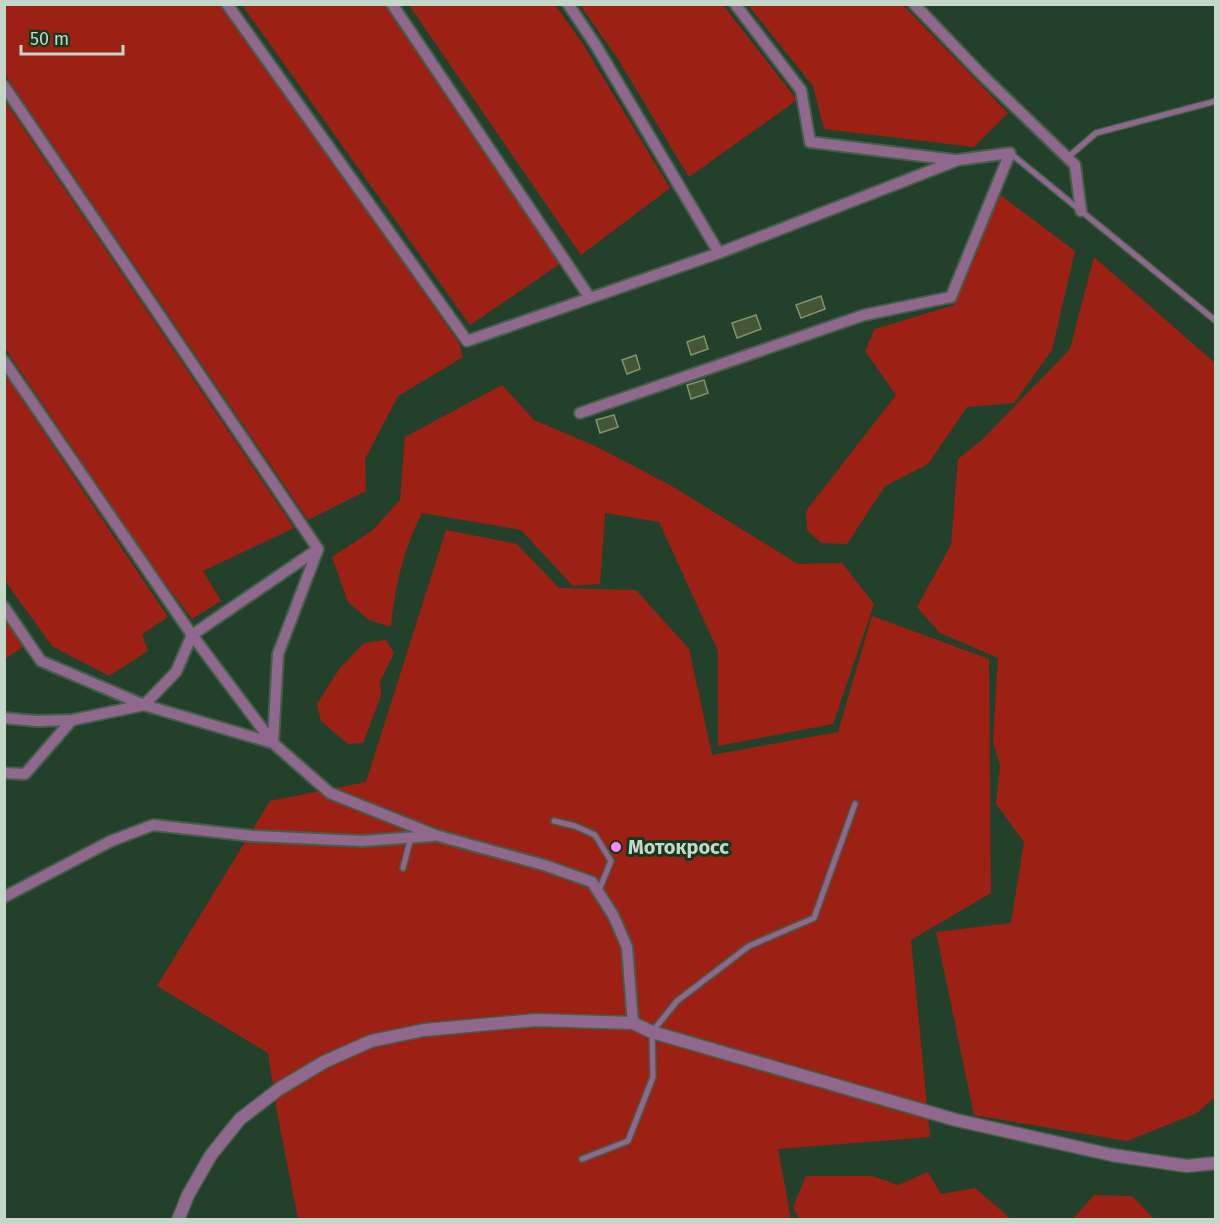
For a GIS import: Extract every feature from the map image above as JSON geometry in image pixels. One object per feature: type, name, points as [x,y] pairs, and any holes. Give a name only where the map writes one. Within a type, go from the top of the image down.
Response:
[{"type":"street","points":[[227,4],[467,341],[719,253],[958,160],[1010,153],[951,297],[864,315],[580,413]]},
{"type":"street","points":[[392,4],[590,298]]},
{"type":"street","points":[[568,4],[595,44],[719,253]]},
{"type":"street","points":[[735,4],[801,90],[810,142],[958,160]]},
{"type":"street","points":[[914,4],[982,75],[1075,165],[1081,211]]},
{"type":"street","points":[[4,86],[318,549]]},
{"type":"street","points":[[4,362],[192,635],[273,743],[330,793],[435,835],[544,865],[592,882],[613,915],[627,947],[633,1023]]},
{"type":"street","points":[[4,718],[37,721],[72,720],[144,705],[176,672],[192,635],[318,549]]},
{"type":"street","points":[[273,743],[278,654],[318,549]]},
{"type":"street","points":[[4,607],[41,661],[144,705],[273,743]]},
{"type":"street","points":[[4,773],[25,774],[72,720]]},
{"type":"street","points":[[4,897],[111,841],[153,825],[253,836],[362,841],[435,835]]},
{"type":"street","points":[[178,1220],[188,1195],[211,1155],[240,1119],[279,1089],[324,1062],[371,1041],[424,1030],[536,1020],[633,1023],[652,1032],[989,1127],[1112,1155],[1187,1166],[1215,1163]]},
{"type":"lane","points":[[1067,158],[1096,133],[1215,101]]},
{"type":"lane","points":[[1010,153],[1215,321]]},
{"type":"lane","points":[[582,1159],[628,1142],[653,1077],[652,1032],[677,1001],[749,946],[813,918],[855,804]]},
{"type":"lane","points":[[554,821],[575,826],[595,835],[610,861],[598,892]]},
{"type":"lane","points":[[403,867],[411,837]]},
{"type":"shaded area","points":[[4,5],[225,5],[459,343],[463,357],[398,396],[365,459],[366,491],[308,520],[5,75]]},
{"type":"shaded area","points":[[242,5],[390,5],[564,261],[470,325]]},
{"type":"shaded area","points":[[409,5],[555,5],[581,41],[670,188],[581,255]]},
{"type":"shaded area","points":[[580,5],[723,5],[797,100],[689,177],[616,56]]},
{"type":"shaded area","points":[[748,5],[903,5],[1008,113],[974,147],[824,129],[813,86]]},
{"type":"shaded area","points":[[5,101],[294,528],[203,571],[221,601],[192,619],[151,565],[5,348]]},
{"type":"shaded area","points":[[999,194],[1075,251],[1052,350],[1014,403],[967,407],[928,464],[885,486],[847,544],[821,543],[807,530],[806,511],[896,395],[865,351],[875,329],[954,305]]},
{"type":"shaded area","points":[[1094,257],[1216,364],[1215,1097],[1197,1113],[1127,1141],[974,1115],[936,932],[1011,923],[1024,842],[996,804],[1000,766],[993,741],[998,658],[940,633],[917,607],[951,545],[958,459],[983,439],[1070,349]]},
{"type":"shaded area","points":[[4,373],[168,617],[142,634],[148,651],[109,676],[52,646],[5,581]]},
{"type":"shaded area","points":[[502,385],[534,420],[595,446],[670,485],[798,564],[842,563],[874,604],[833,724],[718,746],[718,651],[659,522],[605,513],[600,584],[573,586],[521,530],[422,513],[401,568],[391,627],[369,620],[348,602],[332,557],[373,530],[400,500],[405,437]]},
{"type":"shaded area","name":"Мотокросс","points":[[446,530],[517,544],[559,588],[636,590],[689,649],[712,755],[838,732],[872,616],[989,659],[991,893],[911,940],[930,1137],[778,1149],[791,1219],[298,1219],[268,1053],[157,986],[270,801],[366,782]]},
{"type":"shaded area","points":[[4,616],[24,646],[5,659],[4,659]]},
{"type":"shaded area","points":[[386,640],[394,653],[380,681],[381,696],[363,743],[348,744],[321,721],[317,704],[340,668],[364,643]]},
{"type":"shaded area","points":[[928,1172],[941,1194],[975,1188],[1011,1219],[799,1219],[793,1207],[806,1176],[872,1176],[898,1185]]},
{"type":"shaded area","points":[[1094,1195],[1132,1196],[1154,1219],[1073,1219]]},
{"type":"building","points":[[821,296],[825,309],[801,318],[796,305]]},
{"type":"building","points":[[756,315],[761,329],[737,338],[732,323]]},
{"type":"building","points":[[704,336],[708,349],[691,355],[687,342]]},
{"type":"building","points":[[636,355],[640,369],[627,374],[622,360]]},
{"type":"building","points":[[704,380],[708,393],[691,399],[687,385]]},
{"type":"building","points":[[614,415],[618,427],[600,433],[596,420]]},
{"type":"place","name":"Мотокросс","points":[[616,847]]}]
